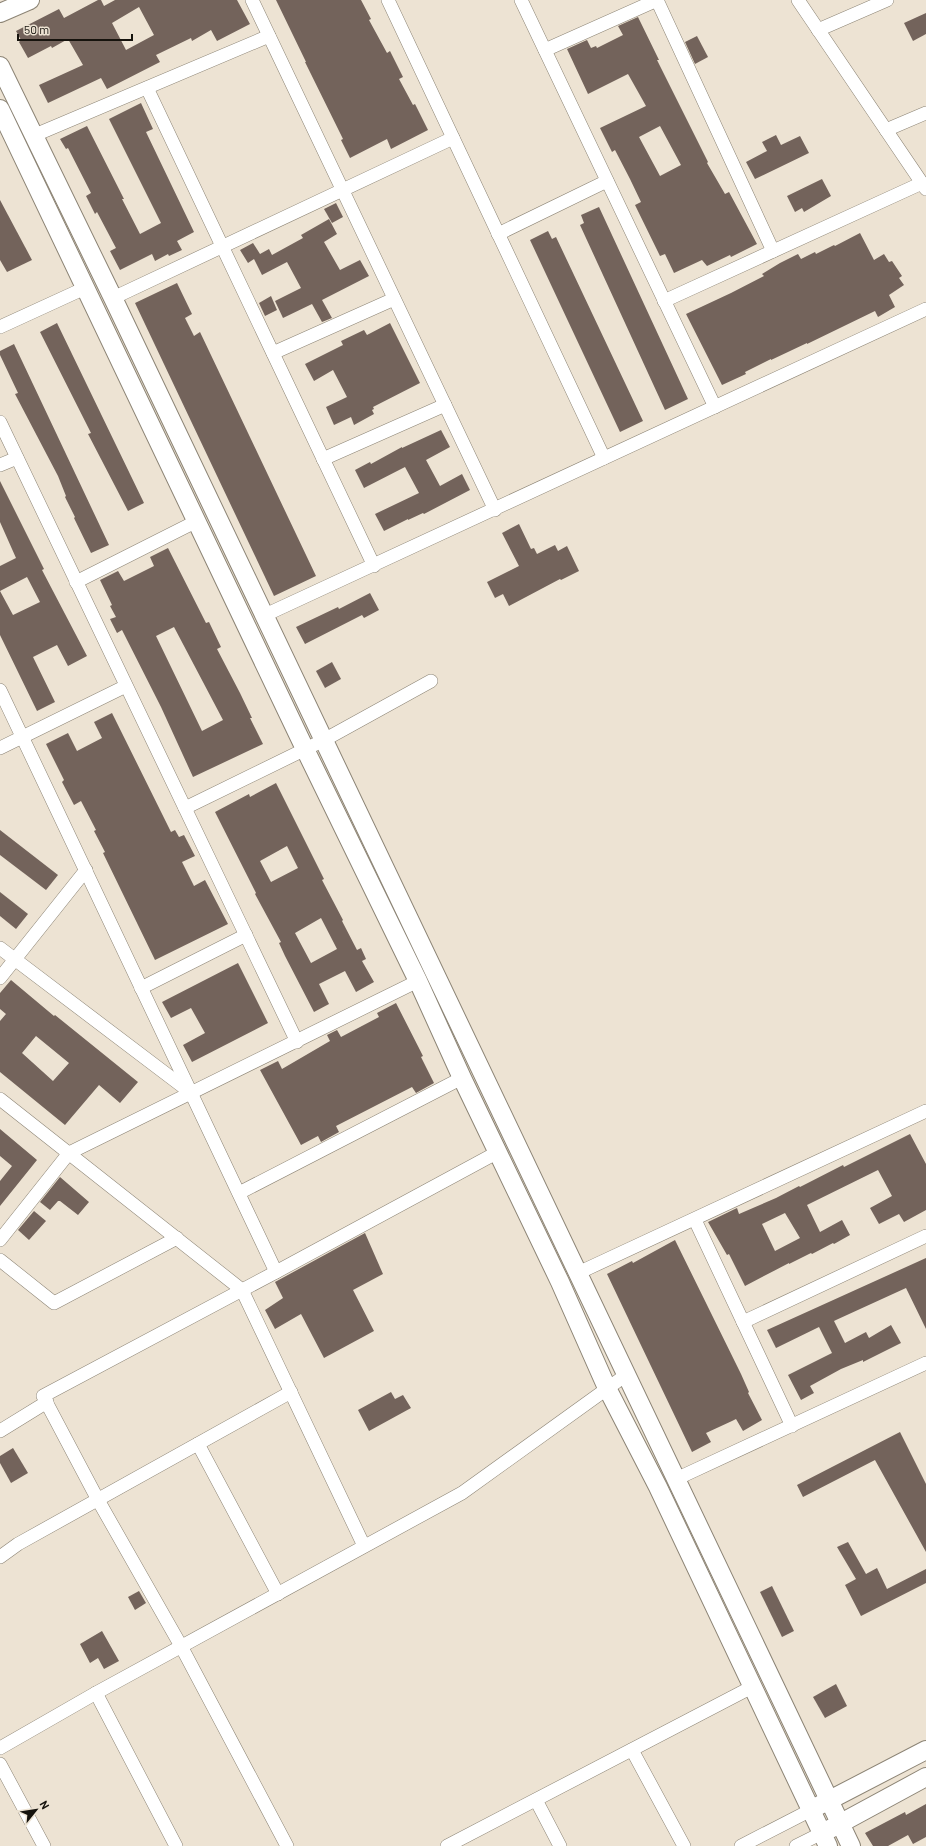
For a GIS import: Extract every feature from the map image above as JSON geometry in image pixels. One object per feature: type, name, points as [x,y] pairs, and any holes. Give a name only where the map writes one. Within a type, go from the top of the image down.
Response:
[{"type":"street","points":[[0,12],[30,0]]},
{"type":"street","points":[[252,0],[495,510]]},
{"type":"street","points":[[388,0],[604,458]]},
{"type":"street","points":[[521,0],[715,407]]},
{"type":"street","points":[[545,50],[657,0],[773,251]]},
{"type":"street","points":[[664,301],[773,251],[924,186],[798,0]]},
{"type":"street","points":[[818,30],[887,0]]},
{"type":"street","points":[[34,135],[269,36]]},
{"type":"street","points":[[0,66],[113,298],[263,616],[324,740],[851,1846]]},
{"type":"street","points":[[147,88],[374,566]]},
{"type":"street","points":[[0,109],[418,981],[462,1078],[560,1282],[607,1388],[658,1487],[825,1839]]},
{"type":"street","points":[[886,130],[926,113]]},
{"type":"street","points":[[113,298],[453,138]]},
{"type":"street","points":[[498,234],[607,181]]},
{"type":"street","points":[[0,327],[85,288]]},
{"type":"street","points":[[273,353],[394,299]]},
{"type":"street","points":[[263,616],[495,510],[926,309]]},
{"type":"street","points":[[323,459],[445,405]]},
{"type":"street","points":[[0,422],[297,1042]]},
{"type":"street","points":[[0,465],[17,458]]},
{"type":"street","points":[[76,582],[197,521]]},
{"type":"street","points":[[185,808],[324,740],[431,681]]},
{"type":"street","points":[[0,748],[126,686]]},
{"type":"street","points":[[0,690],[276,1272]]},
{"type":"street","points":[[0,978],[86,870]]},
{"type":"street","points":[[141,988],[246,935]]},
{"type":"street","points":[[0,948],[191,1094]]},
{"type":"street","points":[[0,1240],[69,1153],[297,1042],[418,981]]},
{"type":"street","points":[[239,1193],[462,1078]]},
{"type":"street","points":[[0,1099],[242,1290],[364,1546]]},
{"type":"street","points":[[578,1273],[925,1113]]},
{"type":"street","points":[[287,1846],[182,1646],[98,1500],[44,1396],[498,1152]]},
{"type":"street","points":[[695,1220],[792,1426]]},
{"type":"street","points":[[743,1322],[926,1236]]},
{"type":"street","points":[[0,1260],[54,1303],[177,1238]]},
{"type":"street","points":[[676,1479],[926,1362]]},
{"type":"street","points":[[0,1748],[96,1693],[462,1493],[626,1375]]},
{"type":"street","points":[[0,1557],[18,1544],[291,1392]]},
{"type":"street","points":[[0,1431],[47,1402]]},
{"type":"street","points":[[198,1444],[278,1594]]},
{"type":"street","points":[[447,1846],[752,1686]]},
{"type":"street","points":[[96,1693],[176,1846]]},
{"type":"street","points":[[632,1750],[684,1846]]},
{"type":"street","points":[[741,1846],[926,1750]]},
{"type":"street","points":[[0,1764],[44,1846]]},
{"type":"street","points":[[796,1846],[825,1839],[840,1823],[926,1777]]},
{"type":"street","points":[[536,1800],[560,1846]]},
{"type":"building","points":[[98,0],[101,0],[104,6],[115,0],[237,0],[250,24],[217,41],[211,30],[192,41],[191,38],[156,55],[160,62],[107,89],[101,78],[48,103],[39,85],[83,65],[68,39],[52,48],[51,46],[28,58],[19,42],[21,40],[16,31],[59,9],[64,18]],"holes":[[[139,7],[154,35],[126,50],[112,23]]]},
{"type":"building","points":[[276,0],[361,0],[371,19],[369,20],[387,53],[390,51],[403,77],[399,79],[413,105],[415,104],[428,130],[391,149],[387,139],[350,158],[341,140],[343,139]]},
{"type":"building","points":[[926,13],[926,34],[913,41],[904,23]]},
{"type":"building","points":[[638,17],[659,60],[657,60],[708,162],[707,163],[725,194],[729,192],[757,244],[731,257],[730,255],[707,266],[702,260],[674,273],[665,254],[660,256],[635,205],[641,202],[615,150],[612,152],[600,128],[646,106],[628,74],[588,94],[567,49],[587,40],[591,48],[596,46],[597,48],[623,35],[618,26]],"holes":[[[660,126],[681,165],[660,176],[639,137]]]},
{"type":"building","points":[[697,36],[708,57],[695,64],[685,42]]},
{"type":"building","points":[[141,103],[153,129],[146,132],[194,232],[177,241],[182,250],[169,256],[168,254],[155,261],[152,254],[120,270],[110,251],[116,248],[97,212],[95,214],[86,196],[91,193],[68,148],[66,149],[60,139],[87,126],[140,234],[161,223],[109,119]]},
{"type":"building","points":[[776,135],[781,145],[800,136],[809,153],[755,179],[746,162],[767,151],[762,142]]},
{"type":"building","points":[[822,179],[831,196],[804,212],[802,208],[795,212],[787,196]]},
{"type":"building","points":[[0,200],[32,260],[7,272],[0,260]]},
{"type":"building","points":[[336,203],[343,217],[332,223],[324,209]]},
{"type":"building","points":[[599,207],[688,399],[665,410],[580,225],[584,223],[581,215]]},
{"type":"building","points":[[329,219],[337,234],[324,242],[340,270],[360,260],[369,276],[322,300],[332,318],[322,322],[312,304],[283,318],[275,301],[301,288],[287,262],[262,275],[254,259],[248,263],[240,250],[253,243],[260,254],[269,249],[272,255],[303,238],[301,235]]},
{"type":"building","points":[[548,231],[552,239],[556,237],[643,421],[620,432],[530,240]]},
{"type":"building","points":[[860,233],[874,260],[884,254],[889,262],[892,261],[902,276],[899,278],[904,285],[889,295],[895,307],[878,317],[875,311],[807,344],[771,359],[745,372],[746,374],[722,385],[686,314],[764,276],[762,274],[798,254],[801,259],[815,252],[816,254]]},
{"type":"building","points":[[177,283],[192,314],[185,318],[194,336],[200,332],[316,576],[274,596],[135,303]]},
{"type":"building","points":[[271,296],[277,310],[265,316],[259,303]]},
{"type":"building","points":[[57,323],[144,503],[128,511],[88,434],[91,433],[40,332]]},
{"type":"building","points":[[390,323],[420,383],[373,407],[374,409],[372,410],[374,414],[354,425],[351,417],[334,425],[326,407],[347,397],[333,370],[314,381],[305,364],[343,345],[341,341],[364,330],[367,335]]},
{"type":"building","points":[[14,344],[109,545],[91,553],[65,497],[66,496],[58,476],[15,394],[18,393],[0,355],[0,351]]},
{"type":"building","points":[[441,430],[450,447],[426,460],[440,486],[462,474],[470,490],[424,514],[423,513],[408,519],[384,531],[375,514],[419,493],[405,467],[364,488],[355,470],[370,462],[371,464],[402,447]]},
{"type":"building","points":[[0,481],[44,569],[42,570],[87,656],[68,666],[57,645],[33,657],[55,702],[37,711],[0,635],[0,591],[0,566],[16,558],[0,522]],"holes":[[[27,577],[40,602],[13,615],[0,591]]]},
{"type":"building","points":[[519,524],[531,549],[534,548],[537,554],[555,545],[558,551],[567,546],[579,571],[561,580],[560,579],[509,606],[503,594],[495,598],[487,582],[519,566],[502,533]]},
{"type":"building","points":[[168,548],[206,623],[209,622],[221,647],[217,649],[240,693],[263,744],[193,777],[161,707],[122,630],[117,633],[110,619],[116,617],[100,580],[118,571],[124,581],[154,566],[150,557]],"holes":[[[174,627],[223,720],[202,731],[156,636]]]},
{"type":"building","points":[[370,593],[379,610],[364,618],[362,615],[305,644],[296,627],[338,607],[339,609]]},
{"type":"building","points":[[332,662],[341,679],[325,688],[316,671]]},
{"type":"building","points":[[112,713],[171,832],[175,830],[179,837],[184,835],[195,856],[182,862],[194,886],[205,880],[228,924],[155,960],[103,853],[105,852],[94,831],[96,830],[81,801],[74,805],[62,782],[64,780],[46,744],[68,733],[77,751],[102,738],[94,722]]},
{"type":"building","points":[[276,783],[324,879],[322,880],[343,920],[342,921],[357,950],[361,948],[366,959],[362,961],[374,982],[356,992],[345,971],[319,984],[329,1004],[314,1012],[285,956],[279,943],[281,942],[255,894],[256,893],[215,812],[249,794],[250,797]],"holes":[[[287,846],[298,868],[271,882],[260,861]],[[321,918],[337,949],[311,963],[295,933]]]},
{"type":"building","points":[[0,830],[58,875],[46,890],[0,855]]},
{"type":"building","points":[[0,892],[28,914],[16,929],[0,916]]},
{"type":"building","points":[[238,963],[268,1023],[192,1062],[183,1045],[205,1033],[191,1008],[171,1018],[162,1002]]},
{"type":"building","points":[[11,980],[138,1082],[120,1103],[99,1085],[65,1125],[0,1072],[0,1021],[6,1014],[0,1009],[0,993]],"holes":[[[36,1036],[69,1063],[53,1081],[22,1053]]]},
{"type":"building","points":[[396,1003],[423,1056],[421,1057],[434,1083],[416,1093],[412,1087],[336,1126],[339,1132],[321,1142],[318,1136],[301,1145],[260,1070],[278,1061],[282,1069],[330,1041],[327,1035],[337,1030],[341,1037],[379,1017],[377,1013]]},
{"type":"building","points":[[0,1129],[37,1160],[0,1206],[0,1181],[12,1166],[0,1156]]},
{"type":"building","points":[[910,1134],[926,1164],[926,1210],[904,1222],[899,1214],[879,1224],[870,1208],[892,1196],[878,1170],[807,1205],[820,1232],[842,1220],[850,1235],[834,1244],[833,1243],[812,1254],[811,1253],[789,1263],[745,1286],[729,1254],[727,1255],[708,1222],[737,1208],[739,1214],[799,1186],[800,1187],[843,1165],[844,1167]],"holes":[[[785,1213],[800,1238],[775,1251],[762,1224]]]},
{"type":"building","points":[[60,1177],[89,1202],[78,1215],[60,1201],[58,1201],[50,1210],[40,1202]]},
{"type":"building","points":[[34,1211],[46,1221],[29,1240],[18,1230]]},
{"type":"building","points":[[365,1233],[383,1274],[353,1290],[374,1331],[324,1358],[301,1314],[275,1329],[265,1310],[283,1298],[275,1282]]},
{"type":"building","points":[[675,1240],[762,1420],[743,1431],[736,1419],[706,1433],[711,1442],[692,1452],[607,1274],[632,1261],[633,1263]]},
{"type":"building","points":[[926,1258],[926,1329],[906,1288],[834,1321],[845,1343],[866,1332],[869,1338],[891,1325],[901,1343],[863,1362],[863,1360],[841,1369],[810,1386],[814,1393],[801,1400],[788,1375],[832,1353],[819,1327],[776,1348],[767,1330]]},
{"type":"building","points":[[391,1392],[395,1399],[403,1395],[411,1408],[369,1431],[358,1410]]},
{"type":"building","points":[[900,1432],[926,1484],[926,1552],[875,1460],[803,1497],[797,1485]]},
{"type":"building","points":[[13,1448],[28,1473],[11,1483],[0,1463],[0,1456]]},
{"type":"building","points":[[848,1542],[866,1574],[877,1568],[887,1589],[926,1569],[926,1583],[861,1616],[845,1585],[856,1579],[837,1547]]},
{"type":"building","points":[[772,1586],[794,1631],[782,1637],[760,1592]]},
{"type":"building","points":[[139,1591],[146,1603],[135,1610],[128,1597]]},
{"type":"building","points":[[102,1631],[119,1661],[104,1669],[98,1658],[90,1663],[80,1644]]},
{"type":"building","points":[[836,1684],[847,1706],[825,1718],[813,1697]]},
{"type":"building","points":[[926,1804],[926,1837],[913,1844],[908,1835],[888,1846],[873,1846],[865,1833],[905,1812],[906,1815]]}]
